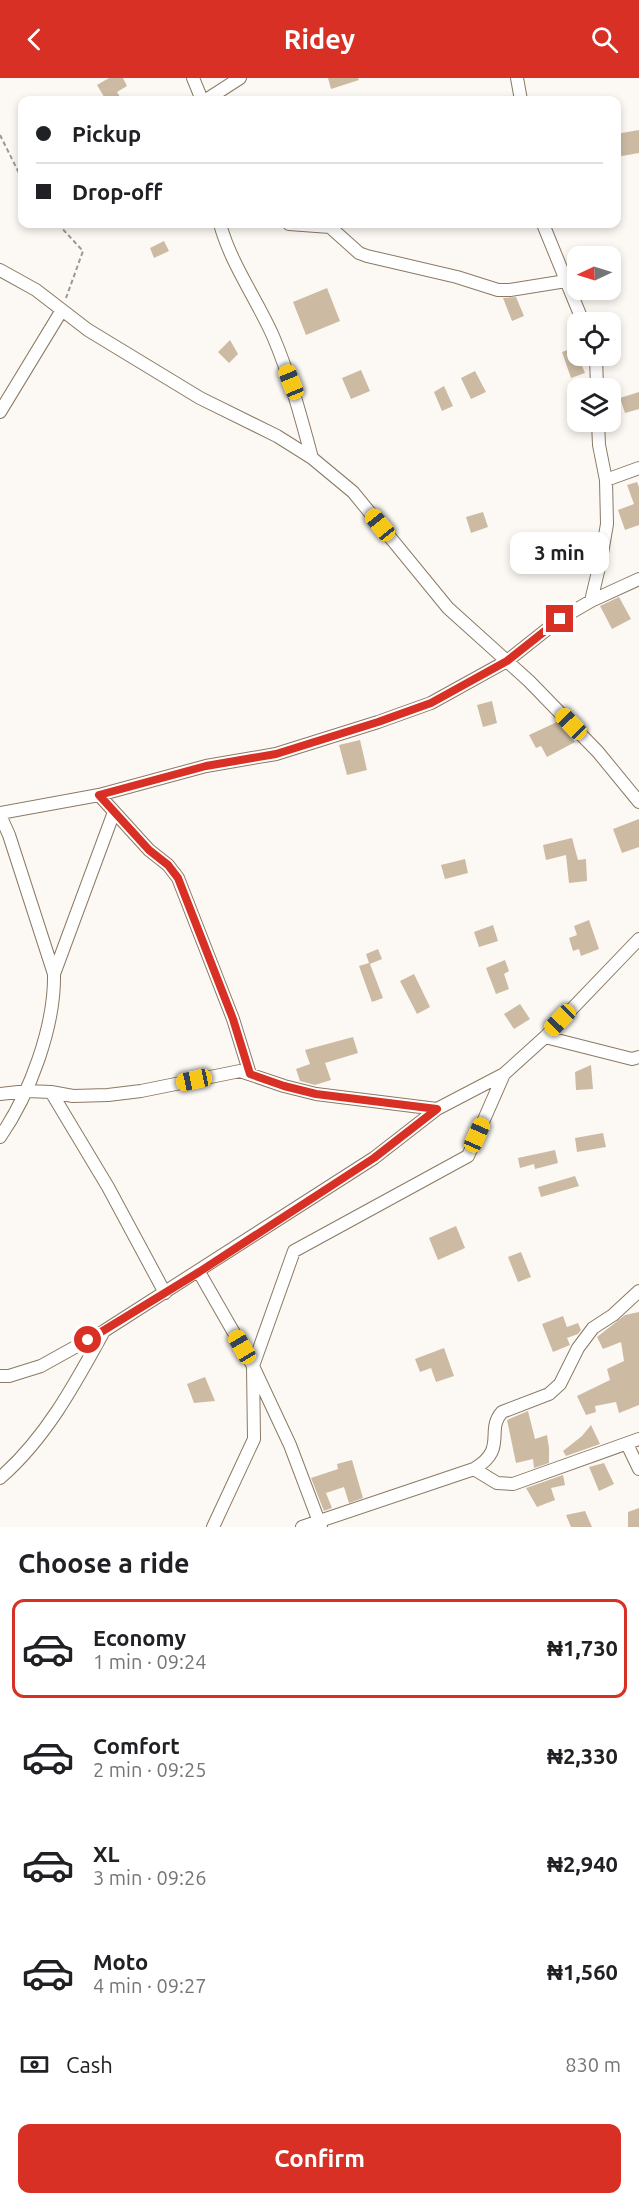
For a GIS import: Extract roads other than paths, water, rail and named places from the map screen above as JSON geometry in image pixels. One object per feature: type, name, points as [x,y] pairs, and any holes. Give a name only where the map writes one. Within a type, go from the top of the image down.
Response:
[{"type":"street","points":[[193,78],[206,96]]},
{"type":"street","points":[[213,96],[240,78]]},
{"type":"street","points":[[517,78],[520,96]]},
{"type":"street","points":[[221,228],[225,243],[272,334],[291,382],[312,458]]},
{"type":"street","points":[[331,228],[360,253],[367,256],[457,277],[498,290],[566,281]]},
{"type":"street","points":[[545,228],[579,312]]},
{"type":"street","points":[[0,270],[36,290],[88,330],[200,398],[277,436],[312,458],[353,492],[448,608],[507,661],[598,752],[639,802]]},
{"type":"street","points":[[0,412],[63,310]]},
{"type":"street","points":[[591,601],[607,524],[606,480],[598,432]]},
{"type":"street","points":[[606,480],[639,468]]},
{"type":"street","points":[[0,1137],[27,1091],[55,995],[54,974],[9,835],[0,814],[99,795],[206,766],[276,754],[431,703],[507,661],[560,619],[591,601],[639,579]]},
{"type":"street","points":[[99,795],[178,878],[233,1019],[250,1074]]},
{"type":"street","points":[[54,974],[114,812]]},
{"type":"street","points":[[0,1376],[9,1376],[41,1366],[104,1331],[374,1158],[437,1109],[504,1074],[544,1037],[639,939]]},
{"type":"street","points":[[544,1037],[632,1059],[639,1057]]},
{"type":"street","points":[[0,1094],[27,1091],[73,1096],[108,1095],[141,1091],[240,1071],[316,1094],[437,1109]]},
{"type":"street","points":[[213,1527],[254,1439],[253,1366],[294,1251],[468,1156],[504,1074]]},
{"type":"street","points":[[51,1092],[108,1187],[165,1293]]},
{"type":"street","points":[[199,1272],[253,1366],[290,1445],[319,1524]]},
{"type":"street","points":[[303,1527],[319,1524],[474,1469],[485,1462],[494,1449],[497,1417],[502,1412],[549,1394],[561,1384],[578,1348],[593,1328],[613,1315],[639,1291]]},
{"type":"street","points":[[0,1478],[17,1463],[60,1409],[104,1331]]},
{"type":"street","points":[[474,1469],[497,1483],[513,1484],[633,1442],[639,1469]]}]
